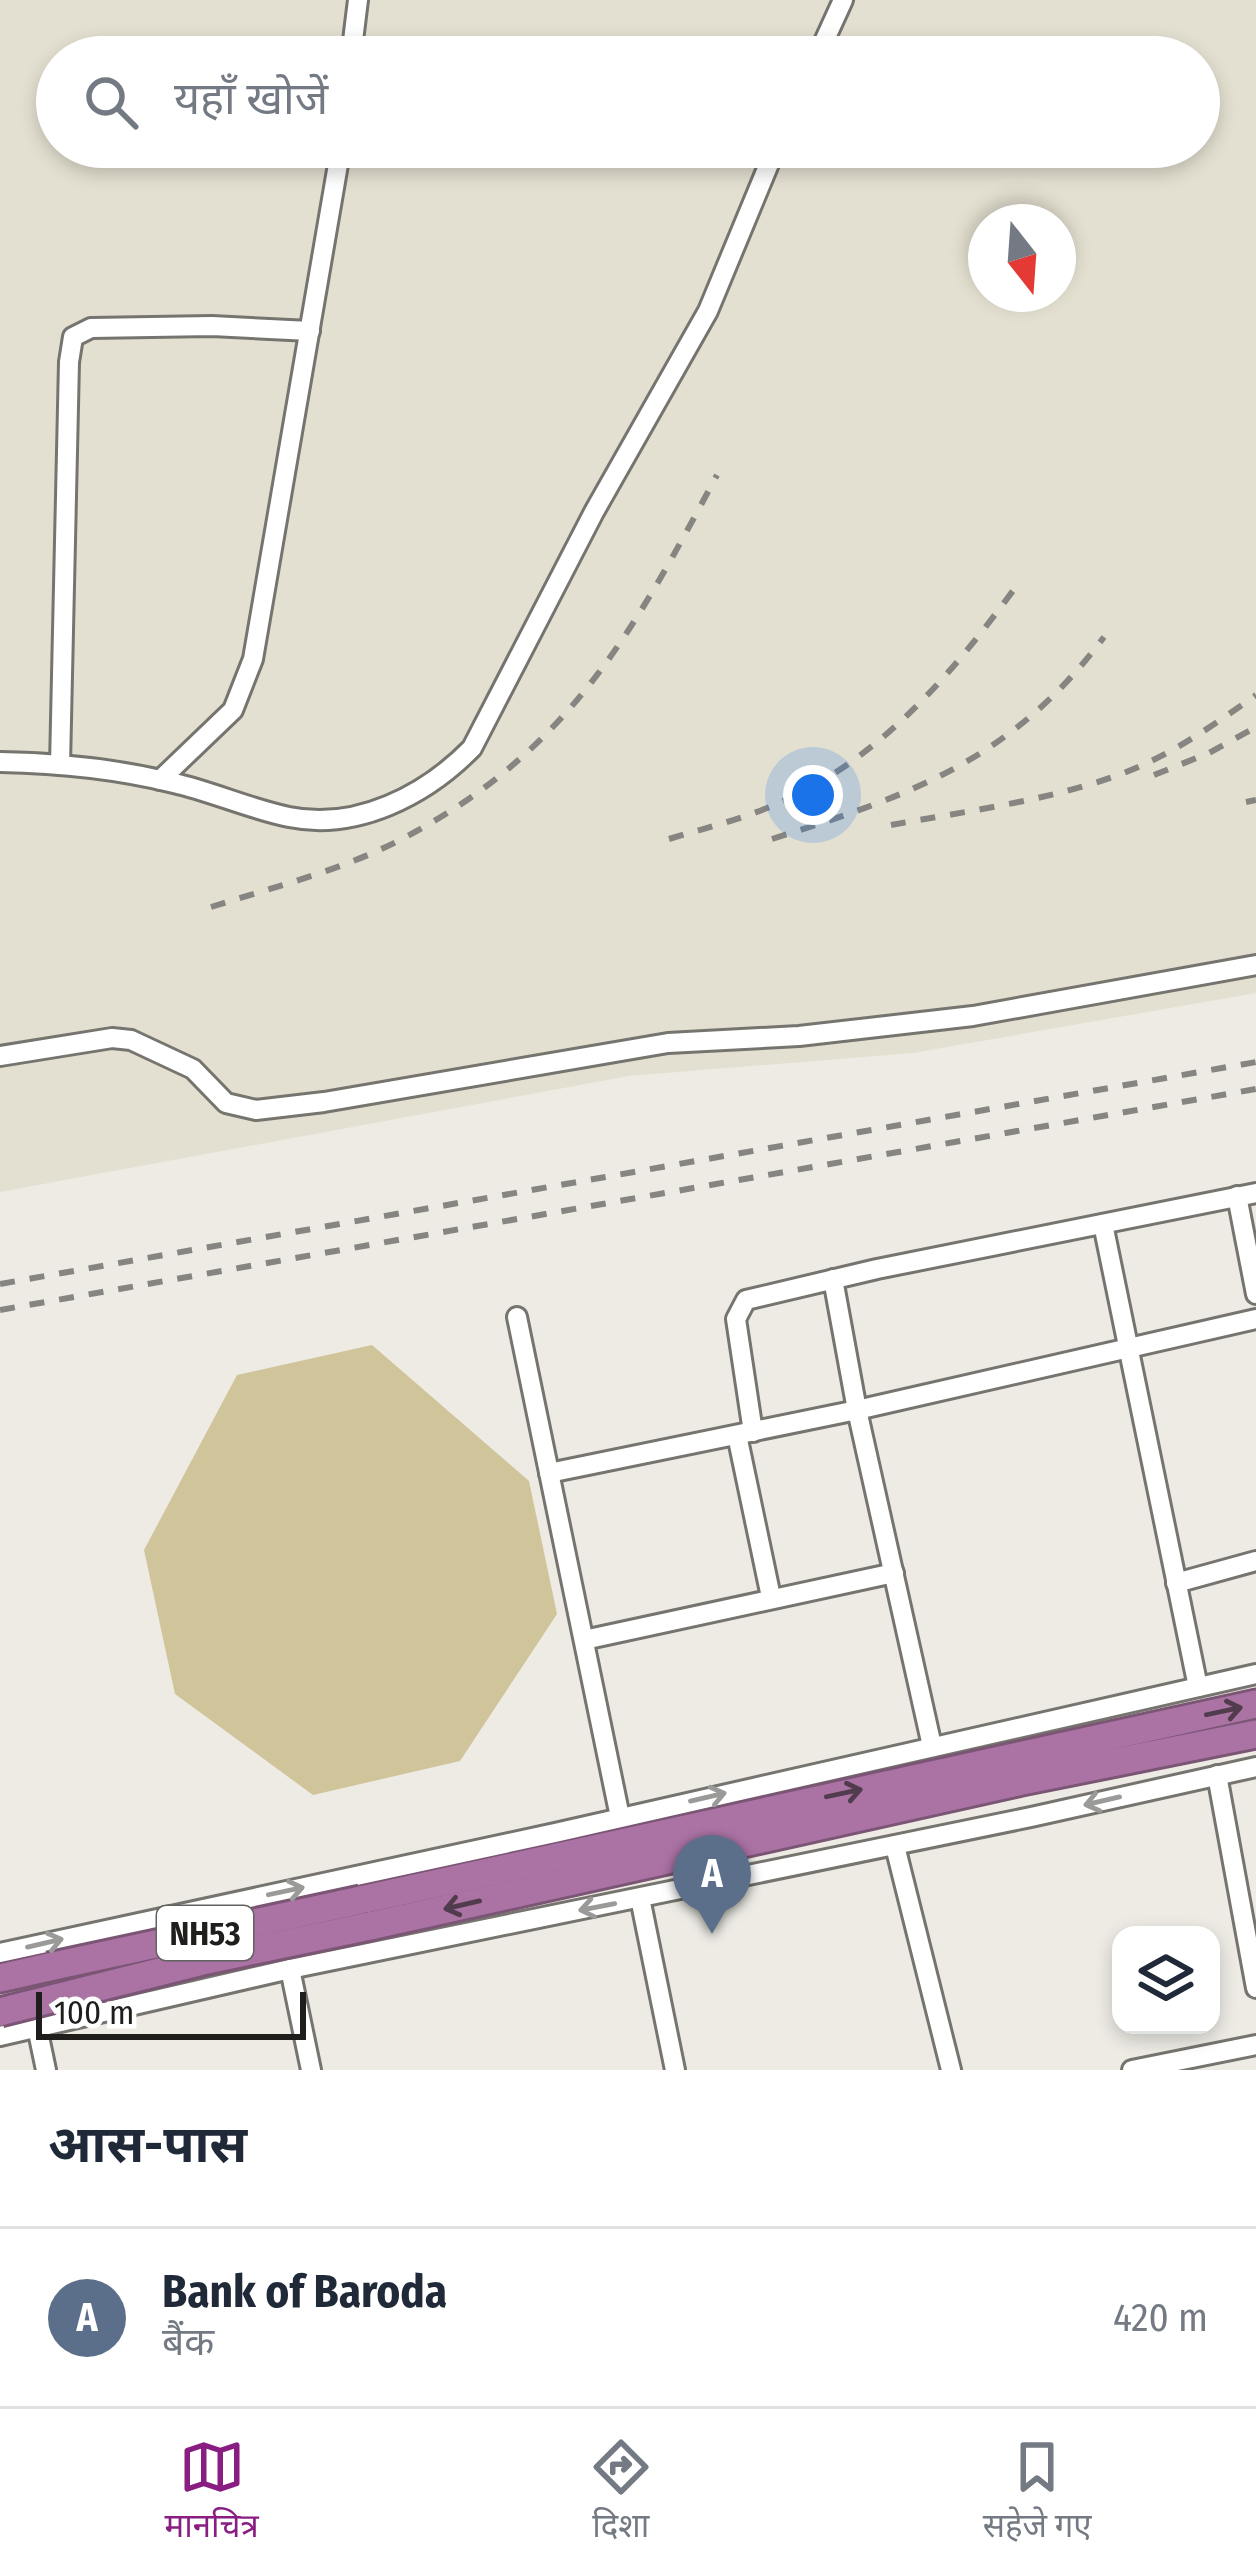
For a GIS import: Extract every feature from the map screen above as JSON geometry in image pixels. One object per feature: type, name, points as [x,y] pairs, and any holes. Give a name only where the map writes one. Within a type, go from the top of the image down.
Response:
[{"type":"highway","name":"NH53","points":[[0,2012],[1109,1750],[1256,1704]]},
{"type":"highway","name":"NH53","points":[[0,1978],[1109,1750],[1256,1734]]},
{"type":"street","points":[[354,36],[358,0]]},
{"type":"street","points":[[827,36],[843,0]]},
{"type":"street","points":[[160,780],[232,710],[254,659],[337,168]]},
{"type":"street","points":[[0,762],[128,772],[317,822],[344,819],[395,802],[450,770],[472,748],[593,512],[708,311],[767,168]]},
{"type":"street","points":[[59,766],[69,362],[74,337],[91,328],[212,326],[310,331]]},
{"type":"street","points":[[0,1056],[112,1038],[131,1040],[193,1069],[226,1103],[256,1110],[668,1043],[799,1036],[973,1016],[1256,965]]},
{"type":"street","points":[[772,1597],[745,1434],[736,1311],[755,1297],[1246,1195],[1256,1294]]},
{"type":"street","points":[[1102,1224],[1198,1687]]},
{"type":"street","points":[[833,1279],[857,1410],[932,1746]]},
{"type":"street","points":[[517,1317],[620,1817]]},
{"type":"street","points":[[549,1473],[857,1410],[1256,1319]]},
{"type":"street","points":[[1176,1583],[1256,1561]]},
{"type":"street","points":[[584,1640],[894,1573]]},
{"type":"street","points":[[0,1953],[1256,1674]]},
{"type":"street","points":[[0,2036],[290,1969],[1256,1767]]},
{"type":"street","points":[[1216,1775],[1256,1988]]},
{"type":"street","points":[[895,1846],[951,2070]]},
{"type":"street","points":[[640,1898],[675,2070]]},
{"type":"street","points":[[164,1917],[182,1994]]},
{"type":"street","points":[[290,1969],[311,2070]]},
{"type":"street","points":[[37,2027],[46,2070]]},
{"type":"street","points":[[1132,2070],[1256,2044]]},
{"type":"shaded area","points":[[0,0],[1256,0],[1256,993],[913,1053],[629,1076],[0,1192]]},
{"type":"shaded area","points":[[372,1345],[529,1481],[557,1614],[460,1761],[313,1795],[175,1694],[144,1550],[237,1375]]},
{"type":"railway","points":[[211,907],[378,851],[458,806],[508,769],[552,728],[624,637],[717,475]]},
{"type":"railway","points":[[669,839],[767,808],[842,768],[936,686],[1015,588]]},
{"type":"railway","points":[[772,839],[915,788],[996,743],[1069,679],[1104,637]]},
{"type":"railway","points":[[891,825],[1021,802],[1116,776],[1174,749],[1256,695]]},
{"type":"railway","points":[[1154,775],[1256,727]]},
{"type":"railway","points":[[1246,802],[1256,800]]},
{"type":"railway","points":[[0,1284],[1256,1062]]},
{"type":"railway","points":[[0,1310],[1256,1089]]},
{"type":"place","name":"Bank of Baroda","points":[[712,1934]]}]
